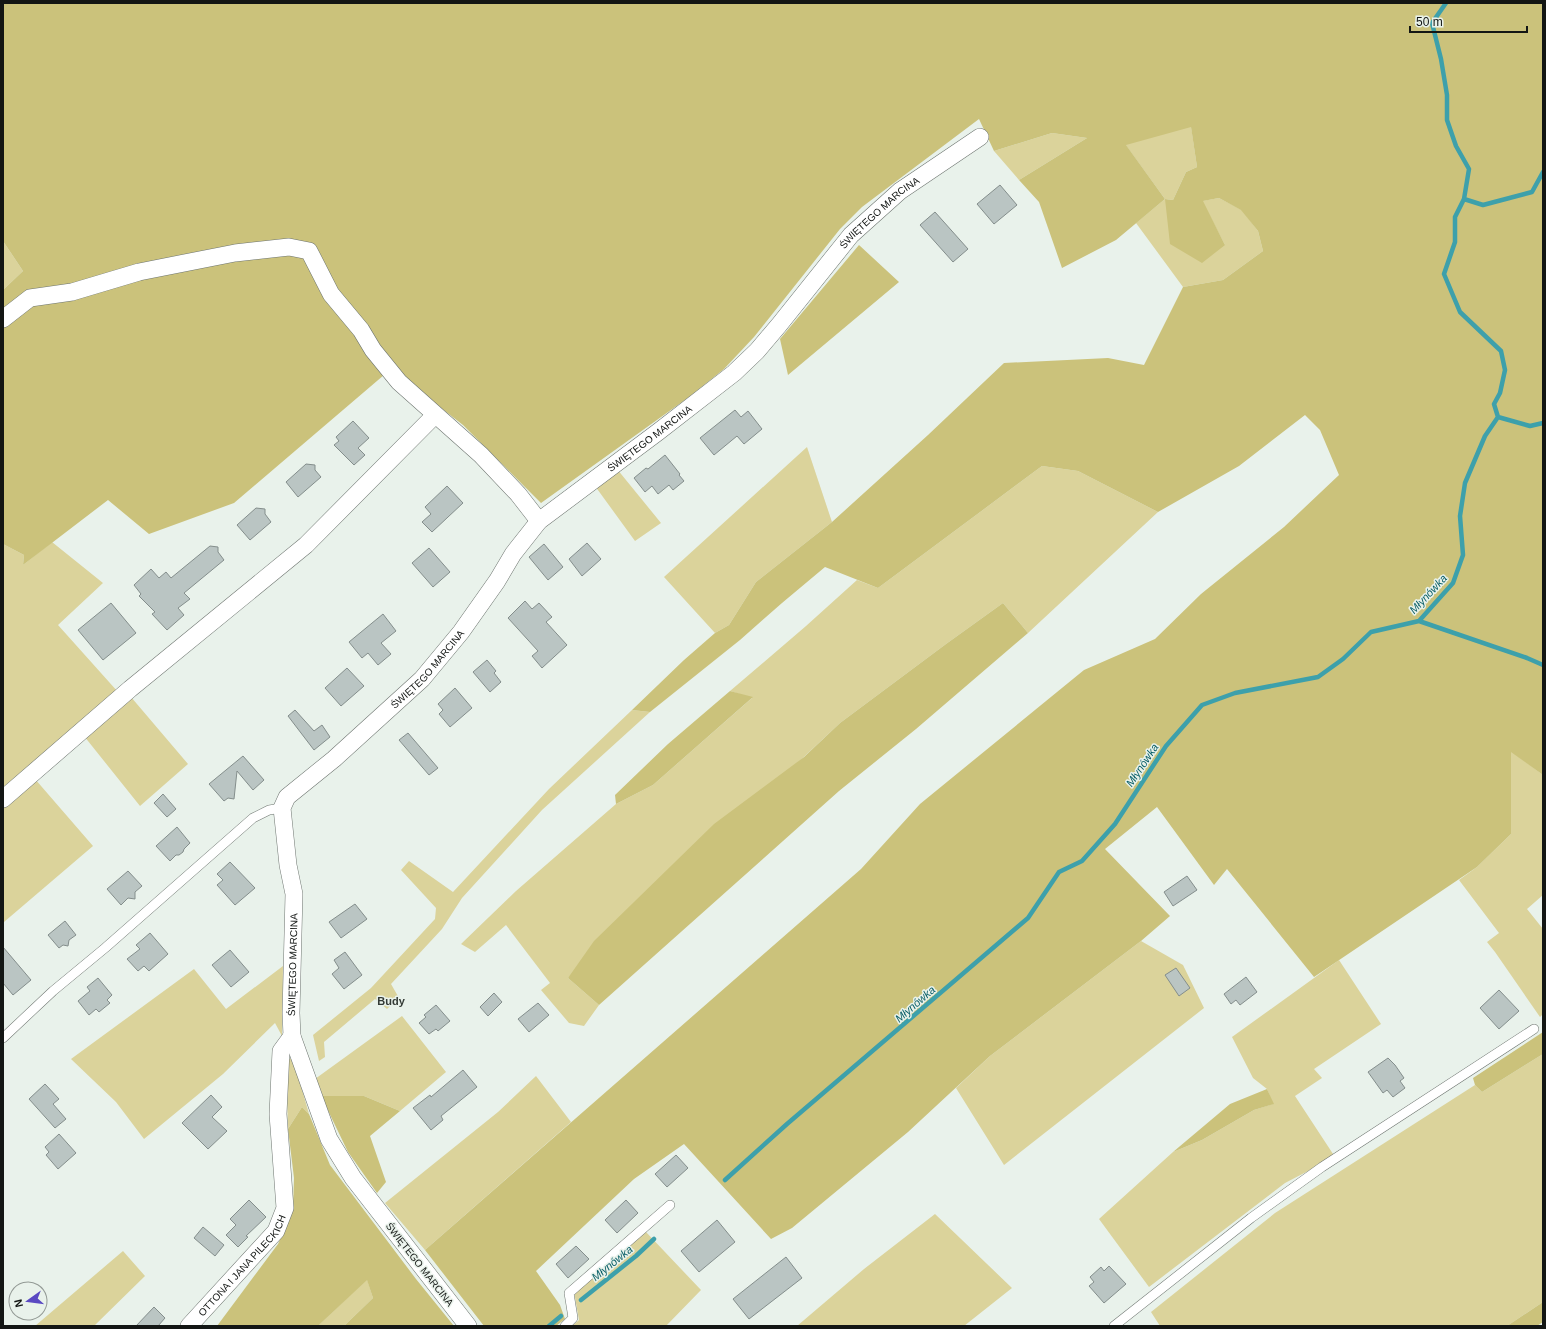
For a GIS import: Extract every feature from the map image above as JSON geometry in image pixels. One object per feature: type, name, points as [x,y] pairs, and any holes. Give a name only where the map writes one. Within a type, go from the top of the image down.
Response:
[{"type":"street","name":"ŚWIĘTEGO MARCINA","points":[[468,1326],[342,1162],[329,1139],[292,1036],[291,1013],[294,894],[288,865],[282,808],[287,797],[334,759],[422,679],[461,632],[497,581],[513,554],[539,521],[658,432],[734,372],[756,351],[779,325],[851,235],[900,191],[980,137]]},
{"type":"street","points":[[3,319],[30,298],[72,292],[139,272],[227,254],[289,247],[308,251],[331,294],[361,330],[373,350],[399,382],[482,455],[518,494],[539,521]]},
{"type":"street","points":[[3,799],[130,688],[306,545],[435,415]]},
{"type":"street","name":"OTTONA I JANA PILECKICH","points":[[189,1326],[276,1231],[285,1208],[278,1114],[281,1051],[292,1036]]},
{"type":"lane","points":[[3,1038],[53,991],[105,948],[253,818],[269,810],[282,808]]},
{"type":"lane","points":[[1114,1326],[1251,1218],[1322,1167],[1534,1029]]},
{"type":"lane","points":[[565,1326],[573,1318],[569,1293],[670,1204]]},
{"type":"shaded area","points":[[3,3],[1543,3],[1543,775],[1511,752],[1511,834],[1477,867],[1314,977],[1227,869],[1214,885],[1157,807],[1105,849],[1170,916],[1141,941],[990,1056],[908,1132],[792,1228],[771,1239],[684,1144],[634,1179],[536,1271],[560,1305],[565,1319],[556,1326],[484,1326],[425,1250],[861,869],[920,804],[1084,670],[1155,639],[1201,594],[1284,527],[1339,475],[1320,430],[1305,415],[1239,466],[1158,512],[1078,471],[1042,466],[878,588],[825,567],[740,640],[650,712],[632,710],[684,660],[715,633],[729,625],[756,582],[832,522],[928,435],[1004,363],[1108,358],[1144,365],[1183,287],[1223,280],[1263,251],[1258,231],[1241,210],[1219,198],[1203,201],[1225,245],[1202,263],[1170,244],[1165,199],[1116,240],[1062,268],[1039,202],[1019,180],[1087,138],[1052,133],[994,151],[979,119],[862,207],[840,229],[754,337],[724,369],[689,397],[541,503],[463,425],[391,369],[234,503],[149,534],[108,500],[23,565],[24,555],[3,544],[3,290],[23,271],[3,241]],"holes":[[[1191,127],[1197,167],[1186,172],[1173,200],[1165,199],[1126,145]]]},
{"type":"shaded area","points":[[1191,126],[1197,167],[1186,172],[1173,200],[1165,199],[1125,144]]},
{"type":"shaded area","points":[[1052,133],[1087,138],[1019,180],[994,151]]},
{"type":"shaded area","points":[[1219,198],[1242,210],[1258,231],[1263,251],[1223,280],[1183,287],[1136,223],[1165,199],[1225,245],[1202,201]]},
{"type":"shaded area","points":[[3,241],[23,271],[3,290]]},
{"type":"shaded area","points":[[859,245],[899,282],[788,375],[780,339]]},
{"type":"shaded area","points":[[807,447],[832,522],[756,582],[729,625],[715,633],[664,577]]},
{"type":"shaded area","points":[[1042,466],[1078,471],[1158,512],[1028,633],[1003,603],[840,723],[568,978],[599,1005],[584,1026],[569,1023],[541,990],[550,983],[506,925],[475,952],[461,944],[516,891],[616,804],[653,785],[752,698],[730,691],[857,580],[878,588]]},
{"type":"shaded area","points":[[617,469],[661,523],[635,541],[595,486]]},
{"type":"shaded area","points":[[52,542],[103,583],[58,625],[118,692],[3,788],[3,544],[24,555],[23,565]]},
{"type":"shaded area","points":[[1003,603],[1028,633],[916,729],[839,791],[599,1005],[568,978],[594,941],[714,824],[804,757],[840,723]]},
{"type":"shaded area","points":[[730,691],[753,697],[653,785],[616,804],[615,795],[668,744]]},
{"type":"shaded area","points":[[131,697],[188,764],[140,806],[84,736]]},
{"type":"shaded area","points":[[632,710],[650,712],[542,810],[462,898],[442,929],[391,984],[399,998],[387,1009],[375,999],[324,1042],[325,1057],[319,1061],[313,1035],[371,988],[435,919],[436,908],[401,870],[409,861],[453,892],[549,789]]},
{"type":"shaded area","points":[[1511,751],[1543,775],[1543,895],[1527,909],[1543,929],[1543,1014],[1540,1017],[1487,942],[1499,933],[1459,880],[1477,867],[1511,834]]},
{"type":"shaded area","points":[[35,779],[93,846],[4,922],[3,805]]},
{"type":"shaded area","points":[[1141,941],[1183,965],[1204,1008],[1004,1165],[956,1088],[990,1056]]},
{"type":"shaded area","points":[[1339,960],[1381,1024],[1314,1069],[1322,1078],[1295,1096],[1335,1157],[1285,1183],[1149,1287],[1099,1219],[1173,1152],[1202,1140],[1254,1110],[1273,1104],[1267,1089],[1253,1078],[1232,1037]]},
{"type":"shaded area","points":[[283,966],[282,1036],[275,1023],[223,1074],[144,1139],[116,1102],[71,1059],[194,969],[226,1009]]},
{"type":"shaded area","points":[[402,1016],[446,1072],[400,1111],[364,1096],[321,1096],[315,1079]]},
{"type":"shaded area","points":[[1543,1032],[1543,1054],[1482,1092],[1475,1085],[1473,1078]]},
{"type":"shaded area","points":[[1543,1054],[1543,1302],[1507,1326],[1160,1326],[1151,1312],[1275,1213],[1475,1085],[1482,1092]]},
{"type":"shaded area","points":[[293,1058],[309,1114],[302,1107],[288,1129],[286,1060]]},
{"type":"shaded area","points":[[536,1076],[571,1122],[425,1250],[385,1203],[498,1112]]},
{"type":"shaded area","points":[[1267,1089],[1274,1104],[1254,1110],[1202,1140],[1173,1152],[1230,1104]]},
{"type":"shaded area","points":[[321,1096],[364,1096],[400,1111],[370,1136],[386,1182],[377,1193],[348,1152]]},
{"type":"shaded area","points":[[302,1107],[309,1114],[330,1165],[416,1279],[454,1326],[344,1326],[373,1298],[367,1280],[318,1326],[217,1326],[278,1244],[293,1210],[294,1178],[288,1129]]},
{"type":"shaded area","points":[[935,1214],[1012,1288],[964,1326],[797,1326],[864,1269]]},
{"type":"shaded area","points":[[646,1232],[701,1290],[666,1326],[572,1326],[579,1320],[574,1292]]},
{"type":"shaded area","points":[[123,1251],[145,1276],[94,1326],[35,1326],[41,1321],[48,1321],[48,1315]]},
{"type":"shaded area","points":[[367,1279],[373,1298],[344,1326],[318,1326]]},
{"type":"shaded area","points":[[1543,1302],[1543,1322],[1537,1326],[1507,1326]]},
{"type":"building","points":[[1000,185],[1017,205],[994,224],[977,204]]},
{"type":"building","points":[[935,212],[968,249],[953,262],[920,225]]},
{"type":"building","points":[[735,410],[741,417],[748,411],[762,429],[744,444],[737,436],[714,455],[700,438]]},
{"type":"building","points":[[353,421],[369,438],[358,448],[365,455],[354,465],[334,445],[339,441],[336,437]]},
{"type":"building","points":[[665,455],[684,481],[673,490],[669,485],[658,494],[652,486],[645,492],[634,478]]},
{"type":"building","points":[[306,464],[315,465],[315,470],[321,477],[298,497],[286,482]]},
{"type":"building","points":[[447,486],[463,503],[432,532],[422,522],[431,514],[425,507]]},
{"type":"building","points":[[256,508],[265,509],[265,514],[271,522],[250,540],[237,525]]},
{"type":"building","points":[[587,543],[601,559],[582,576],[569,559]]},
{"type":"building","points":[[544,544],[563,567],[548,580],[529,557]]},
{"type":"building","points":[[210,546],[218,547],[218,552],[224,560],[184,593],[190,599],[178,608],[184,615],[167,630],[152,614],[155,612],[139,596],[141,594],[134,585],[151,569],[159,578],[166,572],[171,578]]},
{"type":"building","points":[[429,548],[450,572],[433,587],[412,563]]},
{"type":"building","points":[[525,601],[532,609],[539,603],[552,617],[546,622],[567,645],[542,668],[532,656],[538,651],[508,618]]},
{"type":"building","points":[[111,603],[136,633],[103,660],[78,630]]},
{"type":"building","points":[[383,614],[396,631],[381,643],[391,654],[378,665],[368,653],[362,658],[349,642]]},
{"type":"building","points":[[487,660],[496,671],[494,673],[501,682],[490,692],[473,672]]},
{"type":"building","points":[[347,668],[364,686],[341,706],[325,688]]},
{"type":"building","points":[[455,688],[472,708],[450,727],[439,714],[443,710],[438,704]]},
{"type":"building","points":[[295,710],[314,731],[322,725],[330,737],[314,750],[288,716]]},
{"type":"building","points":[[408,733],[438,768],[429,775],[399,740]]},
{"type":"building","points":[[243,756],[264,780],[253,790],[237,771],[234,799],[228,798],[224,801],[209,784]]},
{"type":"building","points":[[163,794],[176,809],[167,817],[154,803]]},
{"type":"building","points":[[177,827],[190,843],[183,852],[176,855],[170,861],[156,846]]},
{"type":"building","points":[[230,862],[255,888],[235,905],[217,885],[223,880],[217,874]]},
{"type":"building","points":[[128,871],[142,886],[135,892],[135,899],[128,898],[121,905],[107,889]]},
{"type":"building","points":[[1187,876],[1197,890],[1173,906],[1164,892]]},
{"type":"building","points":[[355,904],[367,919],[341,938],[329,922]]},
{"type":"building","points":[[65,921],[76,935],[69,940],[68,946],[63,945],[59,948],[48,935]]},
{"type":"building","points":[[150,933],[168,954],[149,971],[144,966],[138,971],[127,959],[140,949],[136,945]]},
{"type":"building","points":[[3,947],[31,980],[13,995],[3,983]]},
{"type":"building","points":[[230,950],[249,972],[231,987],[212,965]]},
{"type":"building","points":[[345,952],[362,975],[344,989],[332,974],[339,968],[334,960]]},
{"type":"building","points":[[1176,968],[1190,988],[1179,996],[1165,975]]},
{"type":"building","points":[[1246,977],[1257,992],[1240,1005],[1236,1000],[1231,1004],[1224,994]]},
{"type":"building","points":[[98,978],[112,995],[107,1000],[110,1003],[99,1012],[96,1009],[89,1015],[78,1001],[90,991],[87,987]]},
{"type":"building","points":[[1499,990],[1519,1011],[1499,1029],[1480,1008]]},
{"type":"building","points":[[494,993],[502,1002],[488,1016],[480,1007]]},
{"type":"building","points":[[538,1003],[549,1015],[529,1032],[518,1019]]},
{"type":"building","points":[[436,1005],[450,1021],[438,1031],[436,1029],[429,1034],[419,1023],[426,1017],[424,1015]]},
{"type":"building","points":[[1388,1058],[1404,1078],[1400,1081],[1405,1088],[1393,1097],[1387,1090],[1383,1093],[1368,1072]]},
{"type":"building","points":[[463,1070],[477,1087],[441,1116],[443,1120],[431,1130],[413,1108],[430,1095],[431,1097]]},
{"type":"building","points":[[45,1084],[59,1099],[53,1104],[66,1119],[55,1128],[29,1099]]},
{"type":"building","points":[[211,1095],[222,1107],[212,1117],[227,1131],[208,1149],[182,1123]]},
{"type":"building","points":[[59,1134],[76,1153],[58,1169],[46,1155],[49,1152],[45,1147]]},
{"type":"building","points":[[676,1155],[688,1168],[667,1187],[655,1174]]},
{"type":"building","points":[[249,1200],[266,1217],[246,1236],[248,1237],[238,1247],[226,1235],[236,1225],[230,1219]]},
{"type":"building","points":[[626,1200],[638,1213],[617,1233],[605,1220]]},
{"type":"building","points":[[717,1220],[735,1242],[699,1272],[681,1251]]},
{"type":"building","points":[[203,1227],[224,1245],[215,1256],[194,1238]]},
{"type":"building","points":[[576,1246],[589,1259],[568,1278],[556,1264]]},
{"type":"building","points":[[786,1257],[802,1278],[749,1319],[733,1299]]},
{"type":"building","points":[[1109,1266],[1126,1284],[1104,1303],[1089,1286],[1094,1282],[1090,1277],[1101,1267],[1104,1271]]},
{"type":"building","points":[[154,1307],[165,1318],[158,1326],[136,1326]]},
{"type":"waterway","points":[[1446,3],[1432,23],[1441,59],[1447,95],[1447,120],[1456,146],[1469,169],[1464,199]]},
{"type":"waterway","points":[[1498,417],[1494,404],[1500,393],[1505,370],[1501,351],[1460,312],[1444,274],[1455,242],[1455,217],[1464,199],[1483,205],[1532,192],[1543,172]]},
{"type":"waterway","name":"Młynówka","points":[[725,1180],[787,1124],[1028,918],[1059,872],[1082,861],[1115,824],[1166,746],[1202,705],[1235,693],[1318,677],[1343,659],[1371,632],[1419,621],[1453,583],[1463,555],[1460,516],[1465,483],[1485,436],[1498,417],[1530,426],[1543,423]]},
{"type":"waterway","points":[[1419,621],[1527,658],[1543,665]]},
{"type":"waterway","name":"Młynówka","points":[[581,1300],[636,1256],[654,1239]]},
{"type":"waterway","name":"Młynówka","points":[[549,1326],[561,1316]]},
{"type":"district","name":"Budy","points":[[391,1001]]}]
